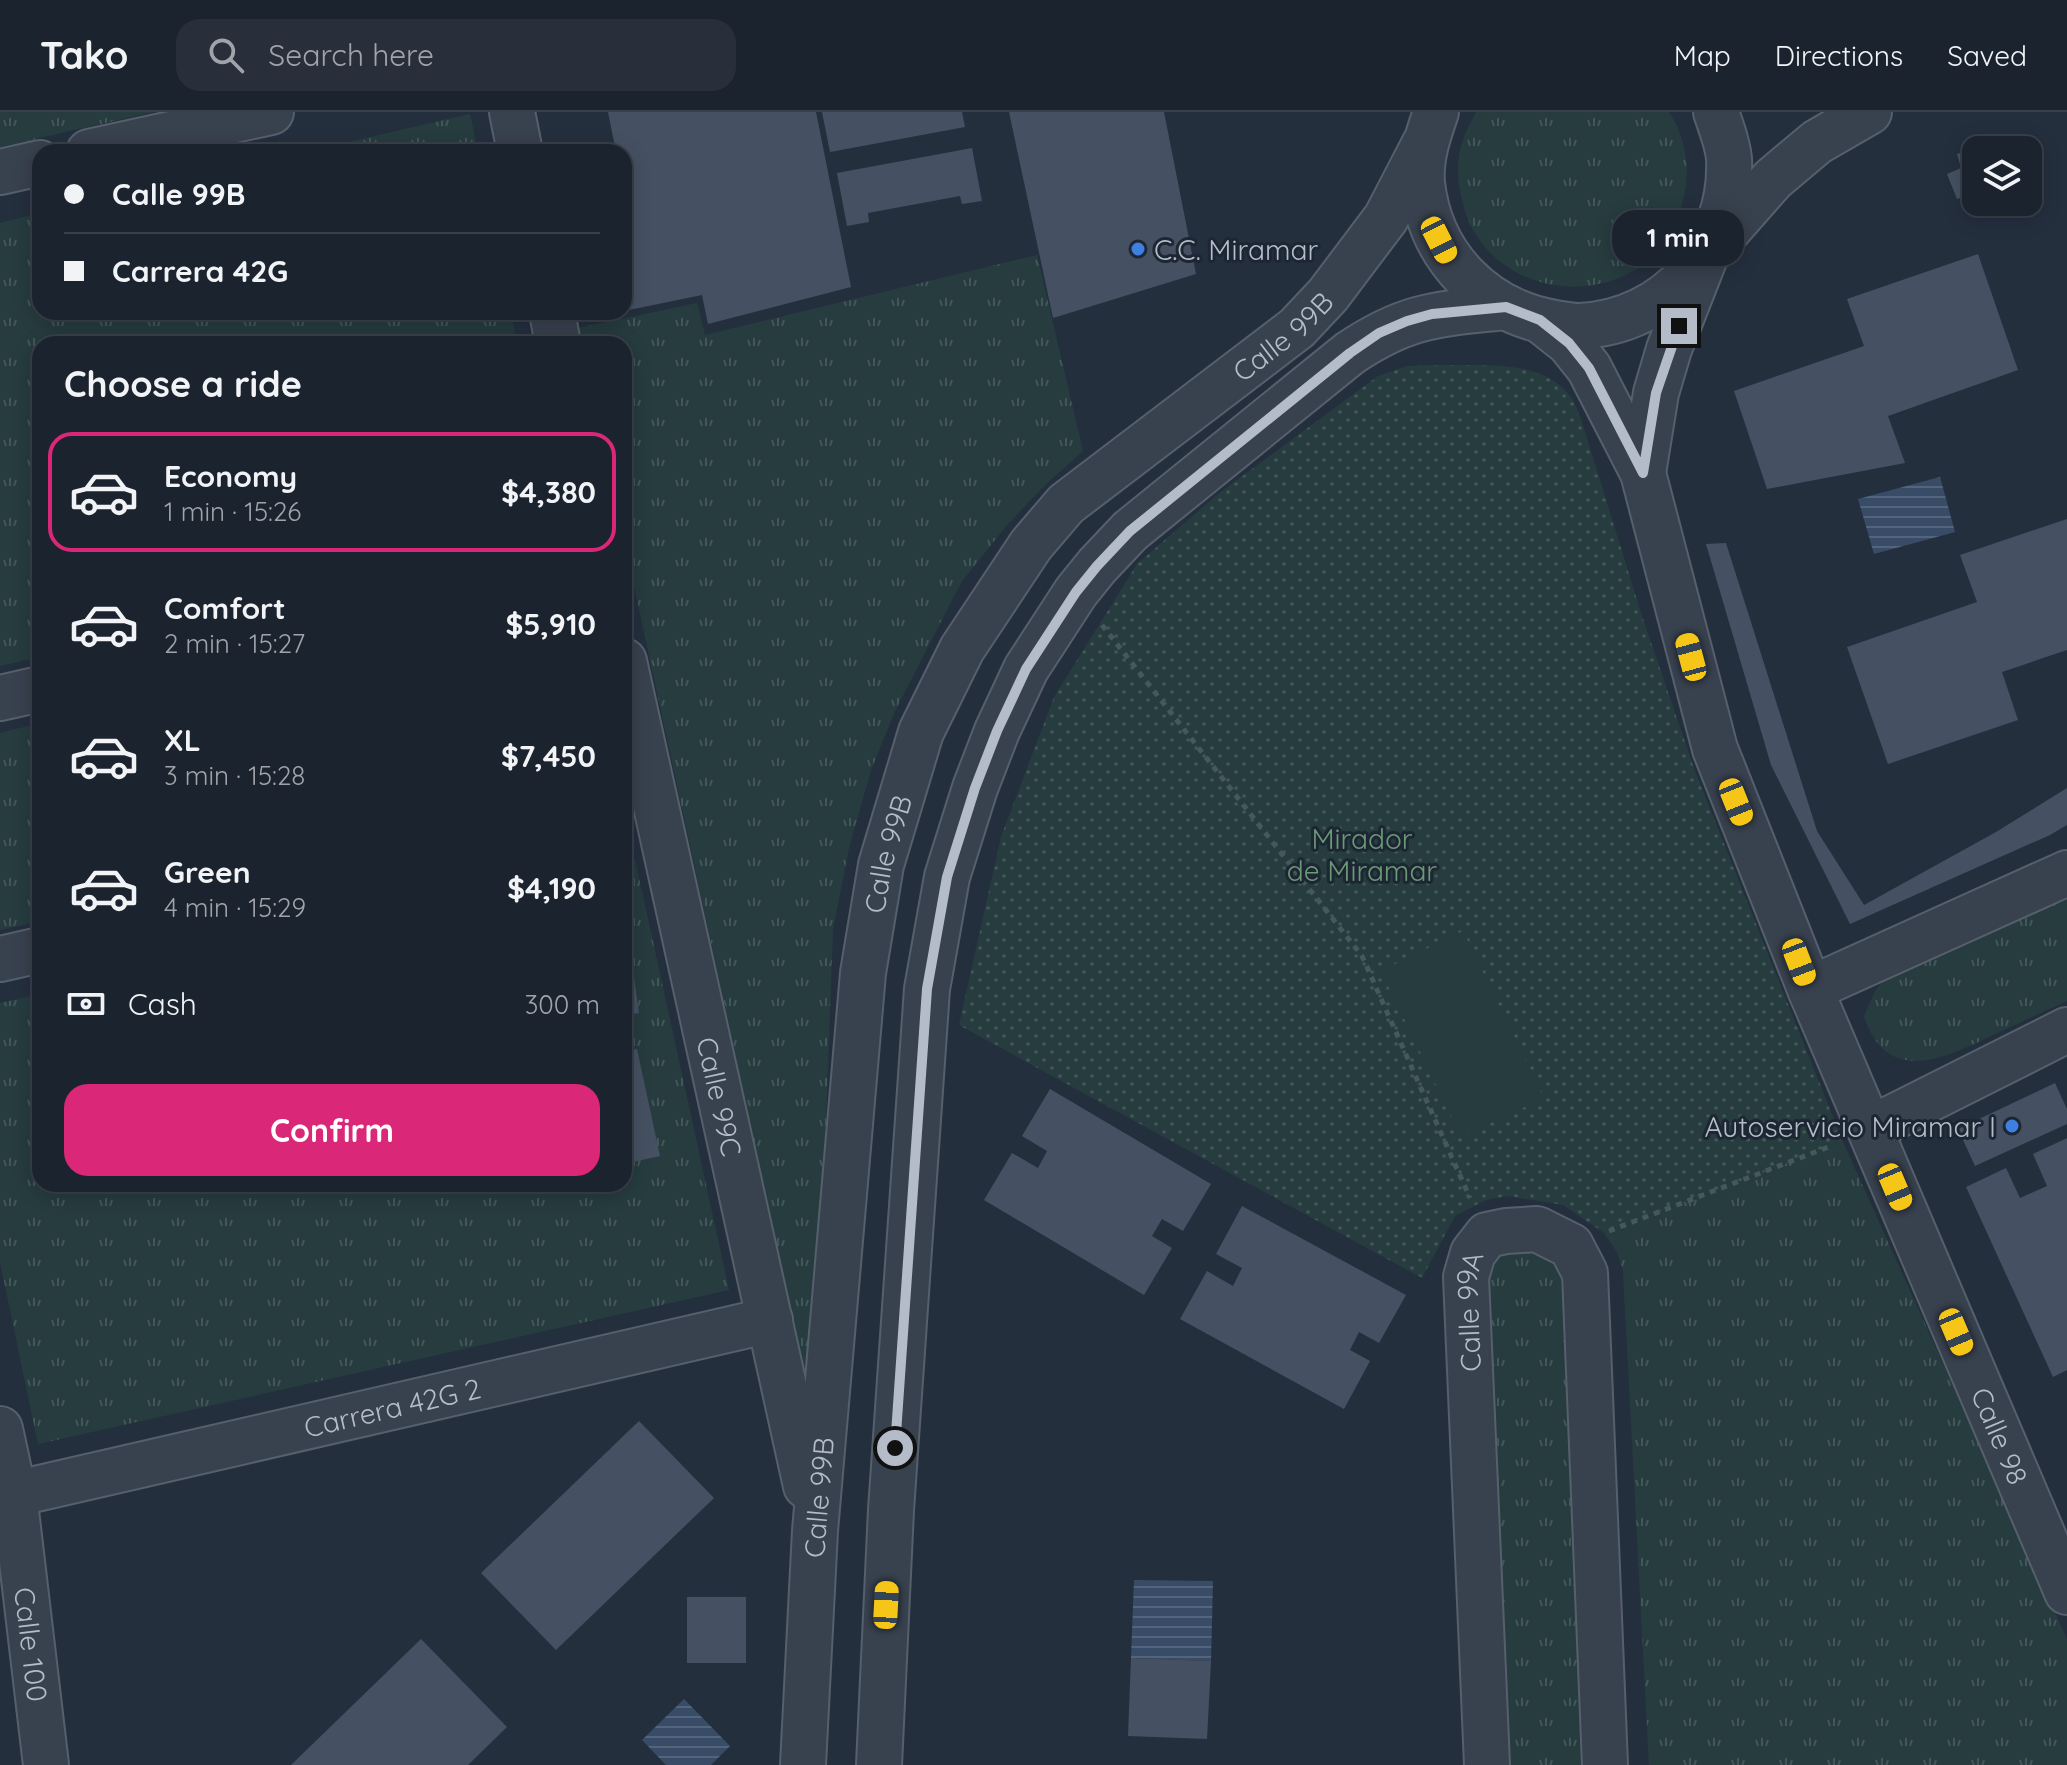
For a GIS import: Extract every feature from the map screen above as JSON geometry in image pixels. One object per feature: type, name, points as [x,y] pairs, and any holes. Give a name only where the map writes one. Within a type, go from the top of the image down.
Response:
[{"type":"street","points":[[125,144],[271,112]]},
{"type":"street","points":[[512,112],[518,144]]},
{"type":"street","points":[[1643,473],[1656,393],[1669,349],[1726,208],[1729,157],[1716,112]]},
{"type":"street","points":[[1523,314],[1578,326],[1628,317],[1673,292],[1773,179],[1817,142],[1869,112]]},
{"type":"street","points":[[1430,128],[1422,184],[1430,222],[1448,258],[1483,295],[1523,314],[1569,343],[1589,368],[1643,473]]},
{"type":"street","name":"Calle 99B","points":[[803,1765],[815,1531],[863,973],[881,865],[921,732],[962,649],[1031,545],[1066,504],[1297,328],[1328,295],[1386,218],[1430,128]]},
{"type":"street","points":[[0,172],[32,165]]},
{"type":"street","name":"Calle 99B","points":[[879,1765],[891,1510],[927,989],[947,877],[997,731],[1026,669],[1076,592],[1130,531],[1350,353],[1379,333],[1432,314],[1523,314]]},
{"type":"street","name":"Calle 98","points":[[1643,473],[1715,749],[1810,989],[2067,1592]]},
{"type":"street","points":[[0,698],[32,691]]},
{"type":"street","name":"Calle 99C","points":[[632,733],[641,813],[770,1320],[815,1531]]},
{"type":"street","points":[[1810,989],[2067,873]]},
{"type":"street","points":[[0,959],[32,952]]},
{"type":"street","points":[[1870,1129],[2067,1030]]},
{"type":"street","name":"Calle 99A","points":[[1487,1765],[1466,1277],[1473,1253],[1487,1235],[1537,1229],[1571,1246]]},
{"type":"street","points":[[1571,1246],[1585,1273],[1605,1765]]},
{"type":"street","name":"Carrera 42G 2","points":[[14,1494],[770,1320]]},
{"type":"street","name":"Calle 100","points":[[0,1429],[14,1494],[46,1765]]},
{"type":"path","points":[[1076,592],[1362,956],[1487,1235]]},
{"type":"path","points":[[1571,1246],[1870,1129]]},
{"type":"green space","points":[[0,112],[154,112],[0,147]]},
{"type":"green space","points":[[1476,112],[1669,112],[1683,143],[1687,166],[1677,224],[1655,254],[1627,274],[1594,285],[1560,286],[1528,278],[1499,260],[1476,234],[1462,200],[1458,177],[1459,155]]},
{"type":"green space","points":[[470,114],[476,144],[340,144]]},
{"type":"green space","points":[[32,215],[32,320],[512,320],[516,336],[32,336],[32,659],[0,666],[0,223]]},
{"type":"green space","points":[[1037,255],[1083,451],[1008,524],[962,581],[895,711],[871,770],[849,848],[833,929],[815,1423],[632,577],[632,336],[580,336],[578,328],[632,320],[632,317],[697,303],[705,335]]},
{"type":"green space","name":"Mirador de Miramar","points":[[1492,365],[1527,370],[1558,384],[1573,401],[1695,771],[1843,1142],[1604,1233],[1563,1205],[1508,1196],[1486,1200],[1455,1216],[1422,1278],[959,1025],[1001,837],[1054,697],[1137,564],[1218,494],[1378,376],[1407,366]]},
{"type":"green space","points":[[32,725],[32,923],[0,930],[0,733]]},
{"type":"green space","points":[[635,859],[729,1290],[38,1444],[0,1262],[0,1003],[32,996],[32,1192],[632,1192],[632,860]]},
{"type":"green space","points":[[2067,894],[2067,1001],[1975,1044],[1937,1058],[1919,1061],[1902,1059],[1887,1052],[1874,1038],[1864,1016],[1875,991],[1892,971]]},
{"type":"green space","points":[[1463,931],[1544,1098],[1461,1137],[1381,971]]},
{"type":"green space","points":[[1843,1142],[2067,1639],[2067,1765],[1649,1765],[1623,1271],[1617,1252],[1604,1233]]},
{"type":"green space","points":[[1515,1244],[1552,1252],[1568,1281],[1587,1765],[1511,1765],[1485,1275],[1498,1251]]},
{"type":"water","points":[[1940,477],[1955,532],[1874,554],[1858,499]]},
{"type":"water","points":[[1134,1580],[1213,1581],[1211,1661],[1131,1658]]},
{"type":"water","points":[[684,1699],[730,1746],[711,1765],[666,1765],[642,1740]]},
{"type":"building","points":[[608,112],[816,112],[851,287],[708,324],[702,295],[632,309],[632,144],[614,144]]},
{"type":"building","points":[[822,112],[962,112],[965,127],[830,152]]},
{"type":"building","points":[[1009,112],[1164,112],[1196,274],[1053,318]]},
{"type":"building","points":[[972,148],[982,201],[962,204],[960,196],[868,213],[869,222],[847,226],[837,173]]},
{"type":"building","points":[[1962,152],[1962,197],[1957,199],[1947,174],[1961,168],[1957,154]]},
{"type":"building","points":[[1978,254],[2018,370],[1888,416],[1905,463],[1767,489],[1734,391],[1864,346],[1847,299]]},
{"type":"building","points":[[2067,519],[2067,650],[2002,672],[2018,720],[1888,764],[1847,647],[1977,602],[1960,555]]},
{"type":"building","points":[[1726,543],[1817,831],[1864,905],[1996,832],[2067,788],[2067,825],[1850,924],[1771,765],[1706,544]]},
{"type":"building","points":[[632,970],[639,1013],[632,1014]]},
{"type":"building","points":[[637,1049],[660,1156],[632,1162],[632,1050]]},
{"type":"building","name":"Autoservicio Miramar I","points":[[2055,1083],[2067,1109],[2067,1124],[1975,1166],[1958,1129]]},
{"type":"building","points":[[1050,1089],[1211,1184],[1183,1231],[1162,1219],[1152,1236],[1172,1248],[1144,1295],[984,1200],[1012,1153],[1038,1168],[1047,1151],[1022,1136]]},
{"type":"building","points":[[2067,1138],[2067,1370],[2053,1377],[1966,1187],[2006,1168],[2020,1198],[2047,1186],[2033,1154]]},
{"type":"building","points":[[1242,1206],[1406,1295],[1379,1343],[1359,1332],[1350,1350],[1370,1361],[1344,1409],[1180,1319],[1207,1271],[1233,1286],[1242,1268],[1216,1254]]},
{"type":"building","points":[[639,1421],[714,1498],[556,1650],[481,1573]]},
{"type":"building","points":[[687,1597],[746,1597],[746,1663],[687,1663]]},
{"type":"building","points":[[421,1639],[507,1727],[468,1765],[291,1765]]},
{"type":"building","points":[[1131,1658],[1211,1661],[1207,1739],[1128,1736]]},
{"type":"place","name":"C.C. Miramar","points":[[1138,249]]},
{"type":"place","name":"Autoservicio Miramar I","points":[[2012,1126]]},
{"type":"route","points":[[895,1448],[927,989],[947,877],[997,731],[1026,669],[1076,592],[1130,531],[1350,353],[1379,333],[1432,314],[1506,307],[1540,320],[1569,343],[1589,368],[1643,473],[1656,393],[1679,326]]}]
